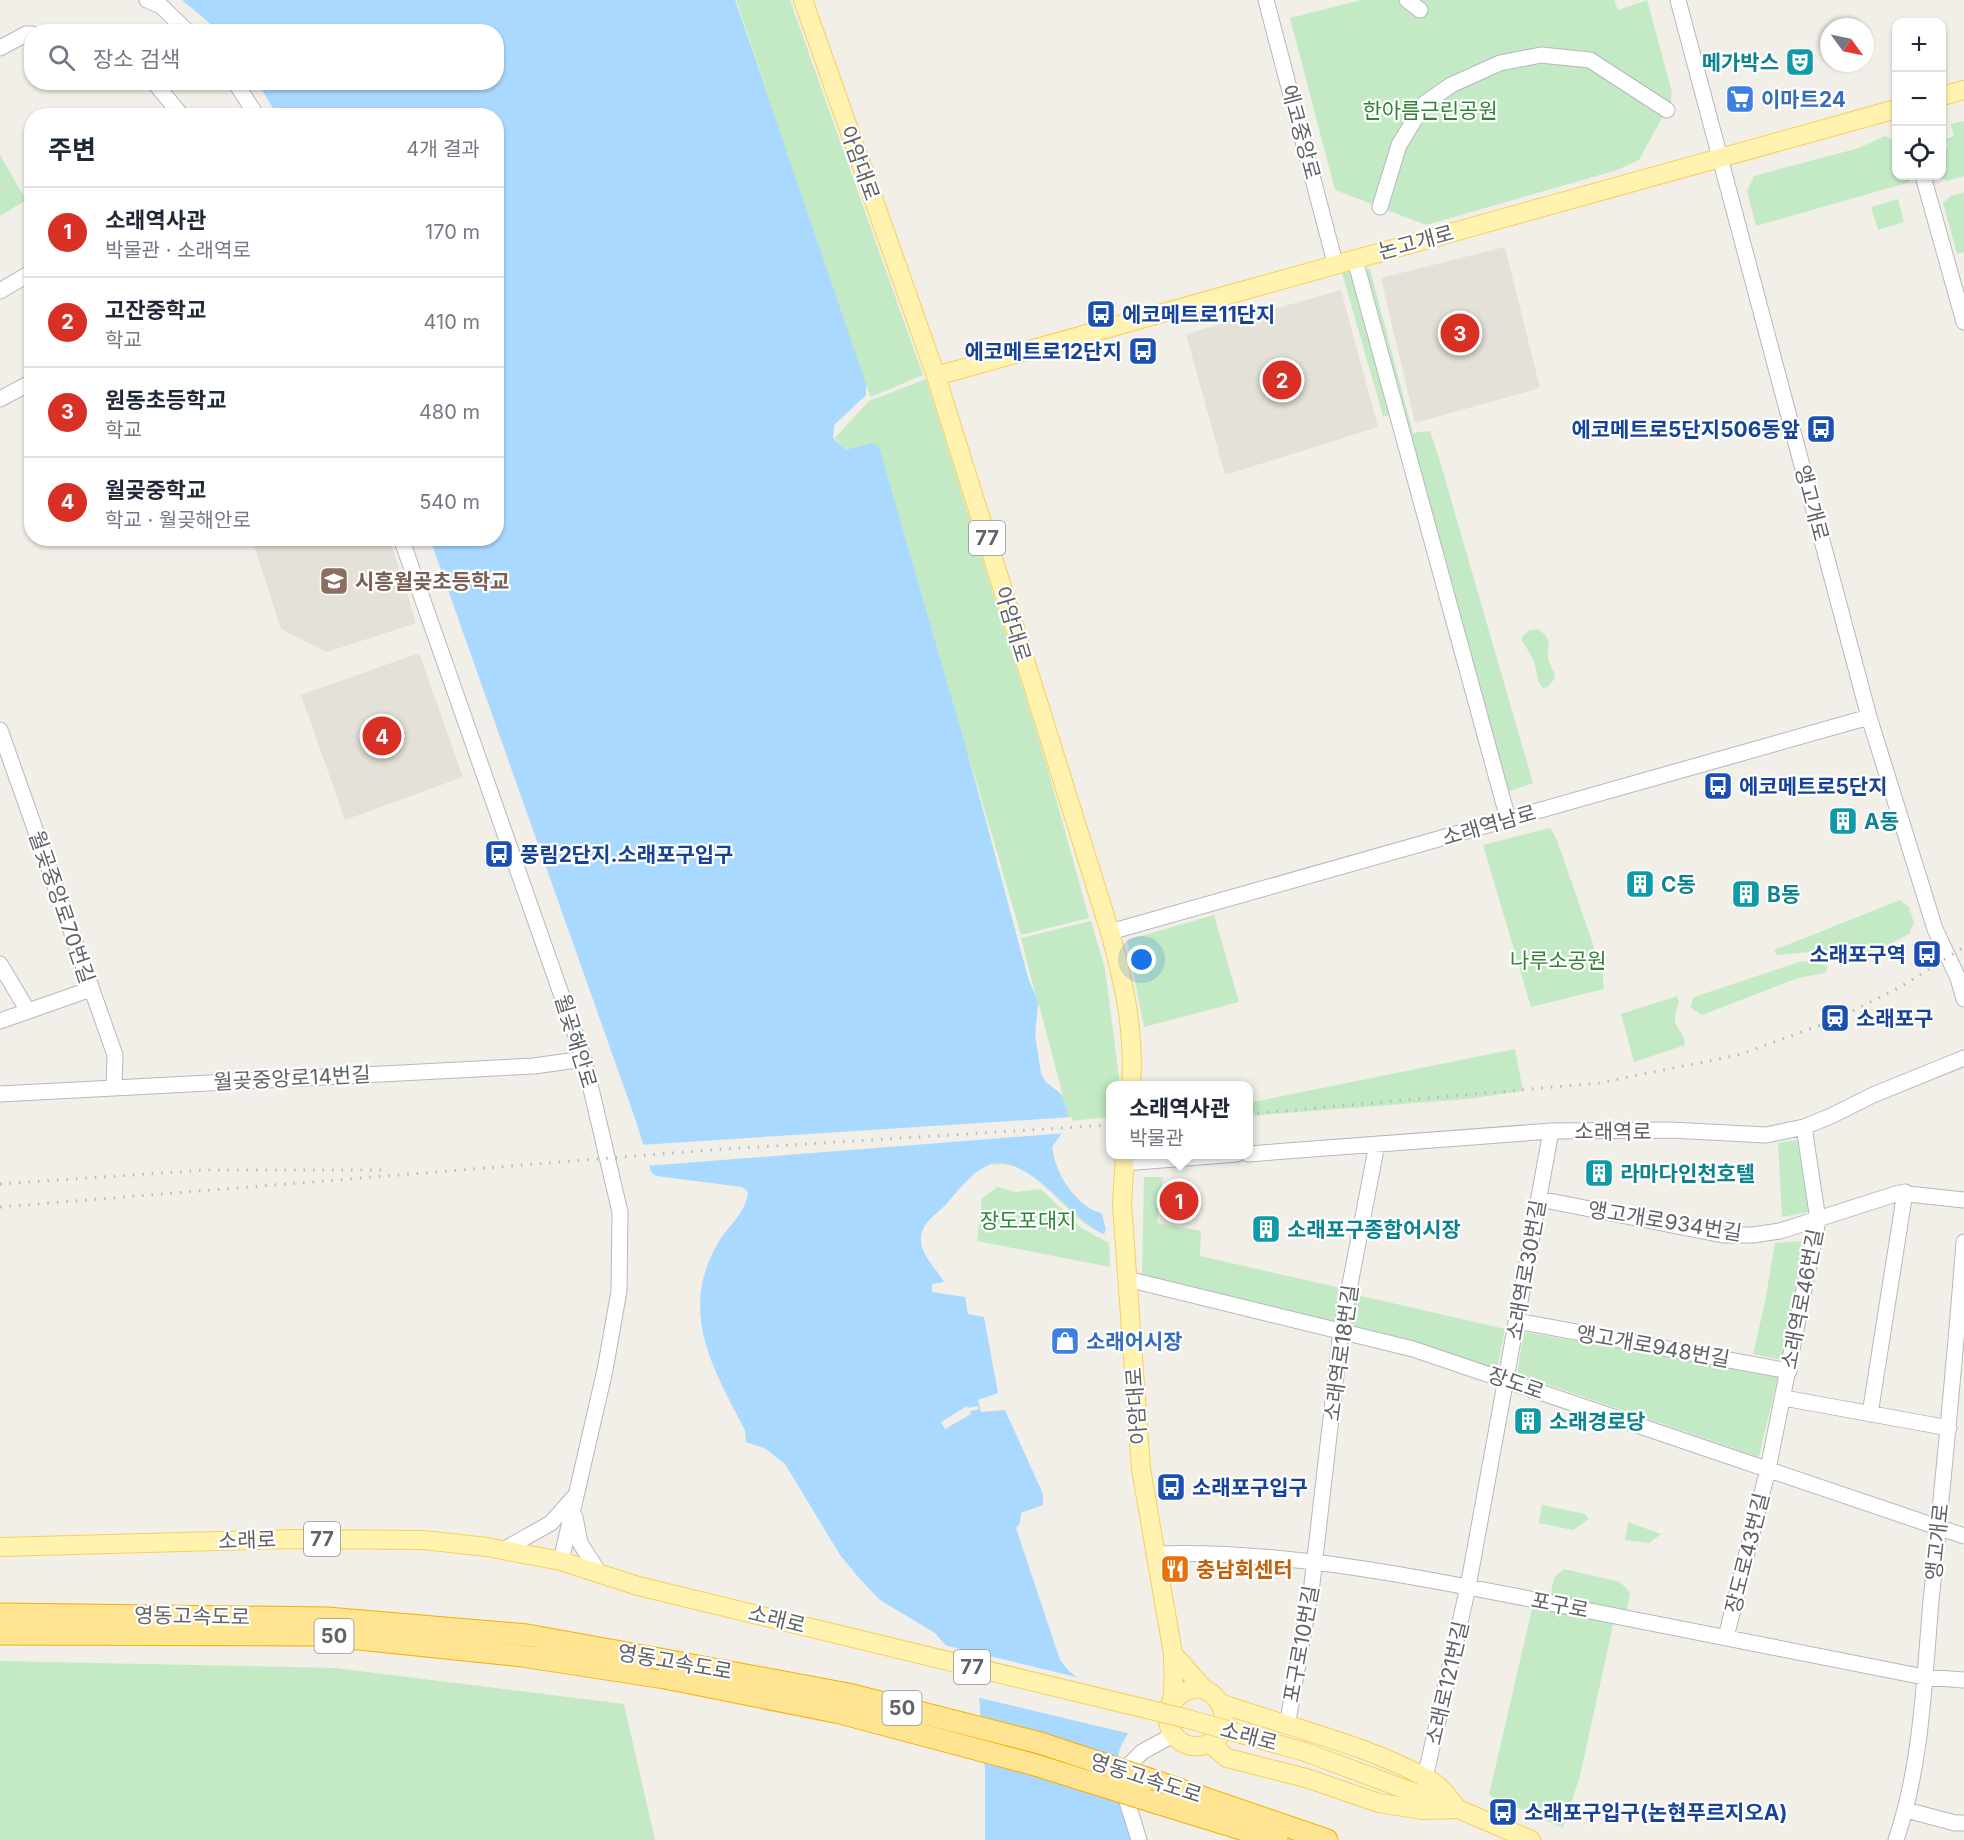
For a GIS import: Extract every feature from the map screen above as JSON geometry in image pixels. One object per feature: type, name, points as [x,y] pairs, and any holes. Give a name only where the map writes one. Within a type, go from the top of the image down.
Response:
[{"type":"highway","name":"영동고속도로","points":[[0,1614],[327,1618],[527,1635],[848,1694],[1040,1743],[1279,1821],[1327,1840]]},
{"type":"highway","name":"영동고속도로","points":[[0,1634],[321,1635],[522,1656],[666,1678],[840,1713],[1032,1764],[1277,1840]]},
{"type":"highway","points":[[0,1643],[23,1634]]},
{"type":"main road","name":"아암대로","points":[[803,0],[936,376],[1110,933],[1128,999],[1131,1081]]},
{"type":"main road","points":[[1946,95],[1964,90]]},
{"type":"main road","name":"논고개로","points":[[936,376],[1335,263],[1892,110]]},
{"type":"main road","name":"아암대로","points":[[1124,1159],[1122,1204],[1140,1469],[1173,1654],[1172,1703]]},
{"type":"main road","name":"소래로","points":[[0,1547],[292,1539],[423,1540],[503,1550],[561,1561],[598,1571],[638,1586],[1218,1727],[1305,1752],[1458,1809],[1531,1840]]},
{"type":"main road","points":[[1173,1654],[1206,1691],[1220,1702],[1365,1752],[1425,1778],[1435,1783],[1458,1809]]},
{"type":"main road","points":[[1206,1691],[1187,1691],[1172,1703],[1168,1721],[1173,1735],[1183,1743],[1191,1746],[1209,1743],[1217,1738],[1225,1721],[1220,1702]]},
{"type":"main road","points":[[1209,1743],[1227,1758],[1306,1778],[1379,1803],[1422,1810],[1458,1809]]},
{"type":"street","points":[[147,0],[160,6],[180,24]]},
{"type":"street","name":"에코중앙로","points":[[1266,0],[1335,263]]},
{"type":"street","points":[[1407,0],[1420,10]]},
{"type":"street","name":"앵고개로","points":[[1678,0],[1869,717],[1928,908],[1958,978],[1964,999]]},
{"type":"street","points":[[0,48],[24,35]]},
{"type":"street","points":[[1380,207],[1399,145],[1424,104],[1451,86],[1500,63],[1541,55],[1590,60],[1667,110]]},
{"type":"street","points":[[161,90],[175,108]]},
{"type":"street","points":[[240,90],[252,108]]},
{"type":"street","points":[[1924,180],[1964,322]]},
{"type":"street","points":[[1357,267],[1508,819]]},
{"type":"street","points":[[0,291],[24,277]]},
{"type":"street","points":[[0,399],[24,386]]},
{"type":"street","name":"월곶해안로","points":[[404,546],[584,1059],[620,1212],[619,1291],[605,1370],[561,1561]]},
{"type":"street","name":"소래역남로","points":[[1110,933],[1869,717]]},
{"type":"street","name":"월곶중앙로70번길","points":[[0,730],[4,758],[115,1055],[114,1087]]},
{"type":"street","points":[[0,964],[28,1011]]},
{"type":"street","points":[[0,1021],[91,989]]},
{"type":"street","name":"소래역로","points":[[1253,1154],[1551,1131],[1670,1130],[1766,1135],[1803,1127],[1964,1058]]},
{"type":"street","name":"월곶중앙로14번길","points":[[0,1094],[534,1066],[584,1059]]},
{"type":"street","name":"소래역로46번길","points":[[1768,1469],[1818,1220],[1803,1127]]},
{"type":"street","name":"소래역로30번길","points":[[1468,1587],[1551,1131]]},
{"type":"street","name":"소래역로18번길","points":[[1314,1563],[1341,1330],[1377,1144]]},
{"type":"street","points":[[1870,1414],[1905,1192]]},
{"type":"street","name":"앵고개로934번길","points":[[1539,1199],[1723,1235],[1754,1235],[1780,1231],[1905,1192],[1964,1200]]},
{"type":"street","name":"앵고개로","points":[[1896,1840],[1906,1810],[1914,1771],[1938,1529],[1961,1334],[1964,1242]]},
{"type":"street","name":"장도로","points":[[1127,1279],[1413,1349],[1964,1536]]},
{"type":"street","name":"앵고개로948번길","points":[[1516,1321],[1789,1371]]},
{"type":"street","points":[[1784,1398],[1949,1428]]},
{"type":"street","name":"장도로43번길","points":[[1725,1638],[1768,1469]]},
{"type":"street","points":[[503,1550],[551,1523],[576,1498]]},
{"type":"street","points":[[576,1498],[577,1534],[583,1550],[598,1571]]},
{"type":"street","name":"포구로","points":[[1154,1554],[1183,1553],[1314,1563],[1468,1587],[1924,1677],[1964,1680]]},
{"type":"street","name":"포구로10번길","points":[[1287,1726],[1314,1563]]},
{"type":"street","name":"소래로121번길","points":[[1425,1778],[1468,1587]]},
{"type":"street","points":[[1139,1840],[1126,1798],[1129,1765],[1142,1752],[1173,1735]]},
{"type":"street","points":[[1906,1810],[1955,1823],[1964,1823]]},
{"type":"shaded area","points":[[1505,247],[1540,388],[1415,423],[1381,278]]},
{"type":"shaded area","points":[[1341,290],[1378,427],[1225,475],[1186,334]]},
{"type":"shaded area","name":"시흥월곶초등학교","points":[[254,546],[392,546],[416,623],[327,652],[281,629]]},
{"type":"shaded area","points":[[419,653],[463,777],[345,820],[301,695]]},
{"type":"green space","points":[[735,0],[773,107],[736,0],[790,0],[923,375],[871,397],[866,385],[866,395],[834,425],[833,438],[845,450],[835,438],[869,401],[926,379],[1047,766],[1089,918],[1021,935],[967,749],[1028,978],[1036,997],[1021,938],[1091,921],[1105,969],[1118,1081],[1106,1081],[1106,1117],[1070,1121],[1052,1147],[1064,1182],[1089,1208],[1102,1214],[1105,1234],[1091,1228],[1078,1218],[1038,1180],[1024,1171],[1009,1165],[993,1165],[786,436]],"holes":[[[1038,1004],[1063,1096],[1045,1081],[1038,1065],[1036,1055]]]},
{"type":"green space","name":"한아름근린공원","points":[[1361,0],[1614,0],[1618,10],[1647,0],[1672,92],[1671,101],[1639,160],[1617,170],[1426,225],[1335,190],[1290,18]]},
{"type":"green space","points":[[1964,121],[1964,176],[1947,181],[1945,180],[1946,147],[1948,146],[1946,139],[1954,136],[1950,124]]},
{"type":"green space","points":[[1885,136],[1892,140],[1892,180],[1909,180],[1910,182],[1756,226],[1747,191],[1754,176],[1859,148]]},
{"type":"green space","points":[[0,155],[24,197],[24,201],[0,216]]},
{"type":"green space","points":[[1964,192],[1964,252],[1957,254],[1943,203],[1951,196]]},
{"type":"green space","points":[[1898,199],[1904,222],[1878,230],[1871,207]]},
{"type":"green space","points":[[1370,269],[1413,433],[1430,431],[1439,458],[1533,783],[1495,796],[1390,415],[1383,416],[1342,273]]},
{"type":"green space","points":[[1538,629],[1547,638],[1548,658],[1555,676],[1548,687],[1543,688],[1538,680],[1533,658],[1521,638],[1529,630]]},
{"type":"green space","name":"나루소공원","points":[[1550,828],[1557,840],[1602,970],[1604,989],[1531,1007],[1483,845]]},
{"type":"green space","points":[[1900,900],[1909,907],[1914,923],[1909,934],[1868,956],[1851,960],[1810,952],[1777,955],[1774,950]]},
{"type":"green space","points":[[1214,915],[1239,1002],[1144,1027],[1127,940]]},
{"type":"green space","points":[[1802,961],[1828,966],[1825,973],[1798,978],[1702,1015],[1690,1007],[1694,997]]},
{"type":"green space","points":[[1677,996],[1679,1001],[1675,1018],[1685,1045],[1634,1062],[1621,1014]]},
{"type":"green space","points":[[1515,1049],[1523,1091],[1467,1099],[1253,1116],[1253,1102]]},
{"type":"green space","points":[[1797,1140],[1809,1212],[1782,1217],[1778,1143]]},
{"type":"green space","points":[[1144,1177],[1163,1177],[1157,1223],[1201,1231],[1200,1256],[1341,1288],[1335,1323],[1142,1277]]},
{"type":"green space","name":"장도포대지","points":[[998,1187],[1015,1192],[1041,1189],[1081,1228],[1109,1243],[1110,1267],[977,1241],[982,1198]]},
{"type":"green space","points":[[1803,1241],[1783,1360],[1753,1354],[1775,1243]]},
{"type":"green space","points":[[1357,1295],[1505,1329],[1497,1369],[1351,1325]]},
{"type":"green space","points":[[1524,1332],[1778,1376],[1759,1457],[1517,1374]]},
{"type":"green space","points":[[1542,1505],[1585,1514],[1589,1519],[1573,1530],[1539,1523]]},
{"type":"green space","points":[[1628,1522],[1661,1534],[1649,1543],[1625,1540]]},
{"type":"green space","points":[[1564,1569],[1620,1582],[1630,1592],[1626,1618],[1615,1616],[1580,1776],[1563,1828],[1489,1795],[1534,1600],[1549,1602],[1554,1578]]},
{"type":"green space","points":[[0,1661],[335,1668],[624,1704],[655,1840],[0,1840]]},
{"type":"water","points":[[182,0],[735,0],[866,384],[866,395],[834,425],[833,438],[846,450],[872,443],[879,447],[966,748],[1028,978],[1038,1002],[1035,1035],[1041,1073],[1045,1081],[1062,1095],[1070,1121],[1052,1147],[1056,1165],[1064,1182],[1075,1196],[1089,1208],[1102,1214],[1106,1230],[1103,1234],[1091,1226],[1025,1171],[1002,1163],[983,1168],[967,1180],[927,1222],[922,1232],[921,1244],[944,1282],[932,1284],[932,1292],[965,1297],[968,1314],[984,1317],[998,1393],[978,1400],[981,1412],[1005,1410],[1043,1494],[1043,1505],[1021,1513],[1020,1523],[1016,1528],[1060,1660],[1070,1672],[1126,1713],[1129,1731],[1119,1752],[1117,1774],[1122,1808],[1131,1840],[985,1840],[985,1771],[979,1697],[948,1648],[935,1633],[880,1600],[859,1578],[840,1555],[785,1464],[766,1449],[746,1442],[745,1430],[712,1362],[704,1339],[701,1316],[701,1292],[706,1268],[718,1243],[744,1206],[748,1192],[742,1187],[656,1176],[651,1172],[637,1124],[432,546],[504,546],[504,108],[273,108],[262,90],[504,90],[504,24],[211,24]]},
{"type":"pier","points":[[1072,1117],[1072,1126],[1066,1133],[646,1166],[640,1145]]},
{"type":"pier","points":[[967,1406],[968,1408],[978,1406],[979,1409],[970,1411],[971,1414],[945,1429],[941,1422]]},
{"type":"pier","points":[[940,1644],[1084,1679],[1128,1711],[1134,1723],[1131,1734],[976,1697],[970,1684]]},
{"type":"railway","points":[[1253,1114],[1599,1083],[1738,1055],[1835,1020],[1902,986],[1964,947]]},
{"type":"railway","points":[[0,1207],[710,1150],[1106,1125]]},
{"type":"railway","points":[[0,1184],[206,1170],[388,1170]]},
{"type":"place","name":"메가박스","points":[[1800,62]]},
{"type":"place","name":"이마트24","points":[[1740,99]]},
{"type":"place","name":"에코메트로11단지","points":[[1101,314]]},
{"type":"place","name":"원동초등학교","points":[[1460,333]]},
{"type":"place","name":"에코메트로12단지","points":[[1143,351]]},
{"type":"place","name":"고잔중학교","points":[[1282,380]]},
{"type":"place","name":"에코메트로5단지506동앞","points":[[1821,429]]},
{"type":"place","name":"시흥월곶초등학교","points":[[334,581]]},
{"type":"place","name":"월곶중학교","points":[[382,736]]},
{"type":"place","name":"에코메트로5단지","points":[[1718,786]]},
{"type":"place","name":"A동","points":[[1843,821]]},
{"type":"place","name":"풍림2단지.소래포구입구","points":[[499,854]]},
{"type":"place","name":"C동","points":[[1640,884]]},
{"type":"place","name":"B동","points":[[1746,894]]},
{"type":"place","name":"소래포구역","points":[[1927,954]]},
{"type":"place","name":"소래포구","points":[[1835,1018]]},
{"type":"place","name":"라마다인천호텔","points":[[1599,1173]]},
{"type":"place","name":"소래역사관","points":[[1179,1201]]},
{"type":"place","name":"소래포구종합어시장","points":[[1266,1229]]},
{"type":"place","name":"소래어시장","points":[[1065,1341]]},
{"type":"place","name":"소래경로당","points":[[1528,1421]]},
{"type":"place","name":"소래포구입구","points":[[1171,1487]]},
{"type":"place","name":"충남회센터","points":[[1175,1569]]},
{"type":"place","name":"소래포구입구(논현푸르지오A)","points":[[1503,1812]]}]
